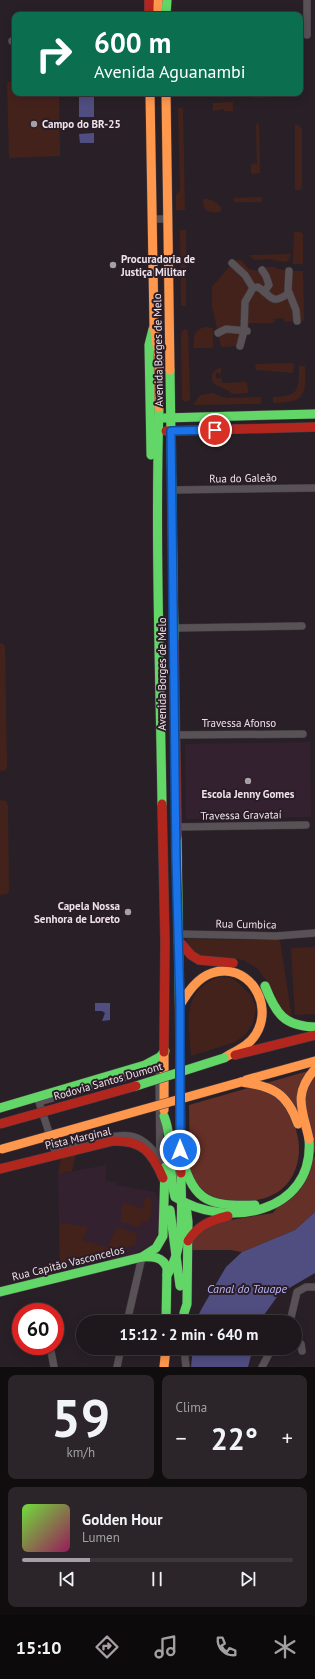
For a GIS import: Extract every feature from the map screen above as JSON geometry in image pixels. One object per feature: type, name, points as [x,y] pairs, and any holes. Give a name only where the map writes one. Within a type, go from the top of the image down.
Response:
[{"type":"main road","points":[[149,0],[149,12]]},
{"type":"main road","points":[[157,12],[158,0]]},
{"type":"main road","points":[[166,12],[167,0]]},
{"type":"main road","name":"Avenida Borges de Melo","points":[[142,1257],[156,1248],[163,1236],[165,1199],[165,942],[157,535],[159,510],[157,462],[159,418],[158,345],[154,325],[150,96]]},
{"type":"main road","name":"Avenida Borges de Melo","points":[[166,96],[175,764],[180,1005],[180,1150]]},
{"type":"main road","points":[[151,127],[158,154],[163,158],[167,154]]},
{"type":"main road","points":[[152,168],[158,168],[162,172],[168,200]]},
{"type":"main road","name":"Avenida Borges de Melo","points":[[154,325],[149,345],[150,448],[153,503],[157,535]]},
{"type":"main road","points":[[159,418],[315,414]]},
{"type":"main road","points":[[159,431],[315,427]]},
{"type":"main road","points":[[157,535],[163,572],[168,576],[173,573]]},
{"type":"main road","points":[[158,592],[159,588],[165,588],[174,624]]},
{"type":"main road","points":[[161,730],[168,738],[175,764]]},
{"type":"main road","points":[[178,937],[192,956],[199,960],[232,963],[248,970],[264,984],[265,1000],[257,1034],[247,1043],[224,1058]]},
{"type":"main road","points":[[180,1005],[192,987],[199,980],[218,971],[228,970],[245,978],[257,989],[278,1015],[287,1021],[296,1025],[315,1027]]},
{"type":"main road","name":"Rodovia Santos Dumont","points":[[0,1124],[163,1078],[224,1058],[315,1035]]},
{"type":"main road","points":[[0,1108],[145,1065],[160,1057],[165,1051]]},
{"type":"main road","points":[[1,1150],[123,1114],[315,1061]]},
{"type":"main road","points":[[180,1150],[193,1189],[206,1198],[219,1203],[258,1205],[267,1203],[281,1196],[298,1177],[302,1166],[303,1153],[298,1110],[302,1088],[307,1076],[315,1069]]},
{"type":"main road","points":[[188,1241],[196,1230],[206,1222],[231,1215],[253,1213],[270,1209],[284,1202],[298,1189],[307,1172],[311,1153],[310,1142],[298,1110],[277,1091],[257,1083],[241,1082]]},
{"type":"main road","points":[[164,1116],[170,1131],[173,1192],[175,1197],[184,1203],[231,1215]]},
{"type":"main road","name":"Pista Marginal","points":[[0,1169],[113,1141],[123,1140],[137,1143],[149,1152],[158,1165],[165,1182]]},
{"type":"main road","points":[[180,1150],[184,1203],[188,1222],[187,1304],[185,1315]]},
{"type":"main road","points":[[165,1199],[170,1209],[173,1237],[178,1252],[174,1264],[167,1275]]},
{"type":"main road","points":[[183,1315],[180,1304],[178,1252],[184,1203]]},
{"type":"main road","points":[[142,1257],[156,1257],[164,1261],[167,1268],[166,1315]]},
{"type":"main road","name":"Rua Capitão Vasconcelos","points":[[0,1292],[142,1257]]},
{"type":"main road","points":[[164,1367],[165,1355]]},
{"type":"street","points":[[307,0],[307,35]]},
{"type":"street","points":[[152,219],[168,219]]},
{"type":"street","points":[[232,263],[245,275],[253,288]]},
{"type":"street","points":[[262,270],[269,285],[264,292]]},
{"type":"street","points":[[289,271],[289,293],[296,310],[297,321]]},
{"type":"street","points":[[253,288],[258,287],[270,299],[274,300],[283,298],[289,293]]},
{"type":"street","points":[[240,346],[245,331],[245,302],[253,288]]},
{"type":"street","points":[[218,333],[226,329],[245,331]]},
{"type":"street","name":"Rua do Galeão","points":[[172,490],[315,488]]},
{"type":"street","points":[[174,624],[302,626]]},
{"type":"street","name":"Travessa Afonso","points":[[175,735],[303,734]]},
{"type":"street","name":"Travessa Gravataí","points":[[176,827],[306,825]]},
{"type":"street","name":"Rua Cumbica","points":[[178,937],[315,934]]},
{"type":"street","points":[[159,1068],[160,1160],[150,1146],[130,1136],[112,1137],[55,1151],[39,1102],[159,1068]]},
{"type":"street","points":[[129,1315],[142,1257]]},
{"type":"street","points":[[292,1315],[297,1292],[306,1287],[315,1287]]},
{"type":"street","points":[[52,1355],[54,1367]]},
{"type":"street","points":[[117,1367],[120,1355]]},
{"type":"street","points":[[185,1355],[186,1367]]},
{"type":"street","points":[[262,1367],[268,1355]]},
{"type":"shaded area","name":"Campo do BR-25","points":[[12,81],[12,96],[59,96],[60,156],[9,158],[7,82]]},
{"type":"shaded area","points":[[217,96],[229,96],[226,97],[220,98]]},
{"type":"shaded area","points":[[248,96],[271,96],[264,98],[254,98]]},
{"type":"shaded area","points":[[233,102],[233,111],[224,111],[224,109],[213,111],[213,103]]},
{"type":"shaded area","points":[[178,108],[183,108],[185,210],[176,210],[176,195],[180,190]]},
{"type":"shaded area","points":[[259,124],[260,173],[251,174],[251,164],[257,163],[256,125]]},
{"type":"shaded area","points":[[295,124],[300,126],[302,130],[301,190],[295,190]]},
{"type":"shaded area","points":[[262,197],[262,202],[234,202],[233,198]]},
{"type":"shaded area","points":[[203,199],[211,200],[217,203],[221,207],[221,212],[210,212],[206,210],[203,204]]},
{"type":"shaded area","points":[[180,230],[186,230],[186,306],[181,306]]},
{"type":"shaded area","points":[[294,232],[300,232],[303,234],[303,264],[293,264]]},
{"type":"shaded area","points":[[291,254],[288,261],[284,262],[269,259],[256,260],[249,255]]},
{"type":"shaded area","points":[[235,260],[241,260],[249,269],[258,271],[268,267],[275,267],[289,271],[303,271],[304,321],[284,322],[284,318],[274,319],[274,323],[249,323],[243,346],[221,347],[212,306],[212,287]]},
{"type":"shaded area","points":[[206,327],[213,329],[213,348],[194,348],[196,332]]},
{"type":"shaded area","points":[[185,329],[188,331],[190,400],[186,402],[182,400],[181,337],[182,331]]},
{"type":"shaded area","points":[[294,363],[293,373],[256,370],[255,364]]},
{"type":"shaded area","points":[[299,366],[305,366],[305,385],[301,396],[292,401],[273,403],[273,397],[288,395],[296,390],[299,381]]},
{"type":"shaded area","points":[[221,367],[221,374],[216,373],[216,378],[219,379],[221,377],[222,383],[247,382],[248,393],[232,394],[216,385],[212,380],[212,374],[215,370]]},
{"type":"shaded area","points":[[213,393],[225,398],[261,397],[261,404],[194,405],[200,395]]},
{"type":"shaded area","points":[[0,643],[4,644],[5,648],[7,766],[6,770],[0,771]]},
{"type":"shaded area","name":"Escola Jenny Gomes","points":[[310,742],[311,817],[186,819],[185,744]]},
{"type":"shaded area","points":[[0,800],[6,801],[8,806],[9,891],[7,894],[0,895]]},
{"type":"shaded area","points":[[187,939],[280,940],[292,1018],[283,1012],[269,984],[257,968],[243,960],[197,955],[186,944]]},
{"type":"shaded area","points":[[315,947],[315,1014],[295,1015],[291,948]]},
{"type":"shaded area","points":[[219,977],[232,978],[251,995],[256,1008],[253,1023],[245,1035],[235,1042],[191,1056],[189,1020],[193,999],[198,990],[207,983]]},
{"type":"shaded area","points":[[315,1069],[315,1153],[291,1112],[298,1139],[298,1160],[295,1171],[283,1188],[275,1194],[265,1198],[232,1201],[219,1199],[198,1189],[190,1169],[189,1105]]},
{"type":"shaded area","points":[[76,1154],[72,1171],[58,1174],[61,1158]]},
{"type":"shaded area","points":[[315,1156],[315,1212],[295,1230],[242,1252],[231,1250],[193,1250],[193,1237],[212,1223],[273,1213]]},
{"type":"shaded area","points":[[106,1165],[106,1181],[116,1182],[117,1185],[155,1192],[159,1201],[159,1232],[152,1244],[136,1253],[112,1261],[104,1257],[60,1268],[58,1174]]},
{"type":"shaded area","points":[[145,1197],[151,1199],[152,1205],[152,1211],[147,1223],[142,1221],[140,1227],[121,1222],[121,1211],[124,1202],[143,1209]]},
{"type":"shaded area","points":[[59,1223],[88,1227],[82,1240],[108,1248],[113,1234],[119,1227],[137,1234],[135,1244],[60,1264]]},
{"type":"water","points":[[79,96],[94,96],[94,117],[79,117]]},
{"type":"water","points":[[94,133],[94,143],[80,143],[79,134]]},
{"type":"water","points":[[95,1003],[110,1003],[110,1020],[102,1021],[105,1013],[102,1011],[95,1011]]},
{"type":"water","name":"Canal do Tauape","points":[[315,1212],[315,1273],[279,1294],[264,1315],[198,1315],[226,1267],[242,1252],[295,1230]]},
{"type":"water","points":[[192,1355],[251,1355],[248,1367],[191,1367]]},
{"type":"traffic: fast","points":[[166,12],[167,0]]},
{"type":"traffic: fast","points":[[151,455],[149,345],[153,329]]},
{"type":"traffic: fast","points":[[170,370],[174,639]]},
{"type":"traffic: fast","points":[[159,407],[158,556],[162,804]]},
{"type":"traffic: fast","points":[[164,418],[315,414]]},
{"type":"traffic: fast","points":[[177,837],[180,1042]]},
{"type":"traffic: fast","points":[[265,986],[273,1004],[282,1017],[296,1024],[315,1027]]},
{"type":"traffic: fast","points":[[0,1108],[145,1065],[160,1057],[165,1051]]},
{"type":"traffic: fast","points":[[136,1086],[224,1058]]},
{"type":"traffic: fast","points":[[164,1116],[169,1136],[171,1177],[175,1197],[195,1207],[217,1212],[241,1213],[263,1208],[282,1199],[297,1185],[307,1165],[309,1139]]},
{"type":"traffic: fast","points":[[180,1150],[190,1180],[203,1197],[223,1204],[255,1205]]},
{"type":"traffic: fast","points":[[142,1257],[156,1248],[163,1236],[165,1167]]},
{"type":"traffic: fast","points":[[167,1275],[173,1264],[180,1239],[182,1213],[181,1173]]},
{"type":"traffic: fast","points":[[184,1313],[187,1304],[188,1222],[186,1205]]},
{"type":"traffic: fast","points":[[170,1210],[180,1286]]},
{"type":"traffic: fast","points":[[0,1292],[142,1257],[154,1257],[160,1259],[167,1268],[166,1315]]},
{"type":"traffic: slow","points":[[157,12],[158,0]]},
{"type":"traffic: slow","points":[[150,96],[154,325],[159,359],[159,407]]},
{"type":"traffic: slow","points":[[166,96],[170,370]]},
{"type":"traffic: slow","points":[[180,1005],[197,982],[212,973],[225,971],[236,973],[246,979],[254,987],[260,998],[262,1010],[261,1022],[256,1034],[250,1042],[224,1058]]},
{"type":"traffic: slow","points":[[164,1052],[164,1110]]},
{"type":"traffic: slow","points":[[246,1080],[315,1061]]},
{"type":"traffic: slow","points":[[309,1139],[302,1111],[301,1095],[308,1078],[315,1069]]},
{"type":"traffic: slow","points":[[241,1082],[262,1086],[284,1098],[294,1113],[298,1124]]},
{"type":"traffic: slow","points":[[2,1149],[241,1082]]},
{"type":"traffic: slow","points":[[164,1367],[165,1355]]},
{"type":"traffic: jam","points":[[149,0],[149,12]]},
{"type":"traffic: jam","points":[[166,431],[315,427]]},
{"type":"traffic: jam","points":[[174,639],[177,837]]},
{"type":"traffic: jam","points":[[162,804],[165,942],[164,1052]]},
{"type":"traffic: jam","points":[[178,940],[191,955],[199,960],[233,963]]},
{"type":"traffic: jam","points":[[235,1055],[315,1035]]},
{"type":"traffic: jam","points":[[180,1042],[181,1173]]},
{"type":"traffic: jam","points":[[0,1124],[136,1086]]},
{"type":"traffic: jam","points":[[0,1169],[113,1141],[123,1141],[139,1145],[145,1149],[155,1161],[163,1178]]},
{"type":"traffic: jam","points":[[188,1241],[196,1231],[205,1224],[228,1216]]},
{"type":"place","name":"Campo do BR-25","points":[[34,124]]},
{"type":"place","name":"Procuradoria de Justiça Militar","points":[[113,265]]},
{"type":"place","name":"Escola Jenny Gomes","points":[[248,781]]},
{"type":"place","name":"Capela Nossa Senhora de Loreto","points":[[128,912]]},
{"type":"route","points":[[180,1150],[180,1005],[176,858],[171,431],[215,430]]}]
